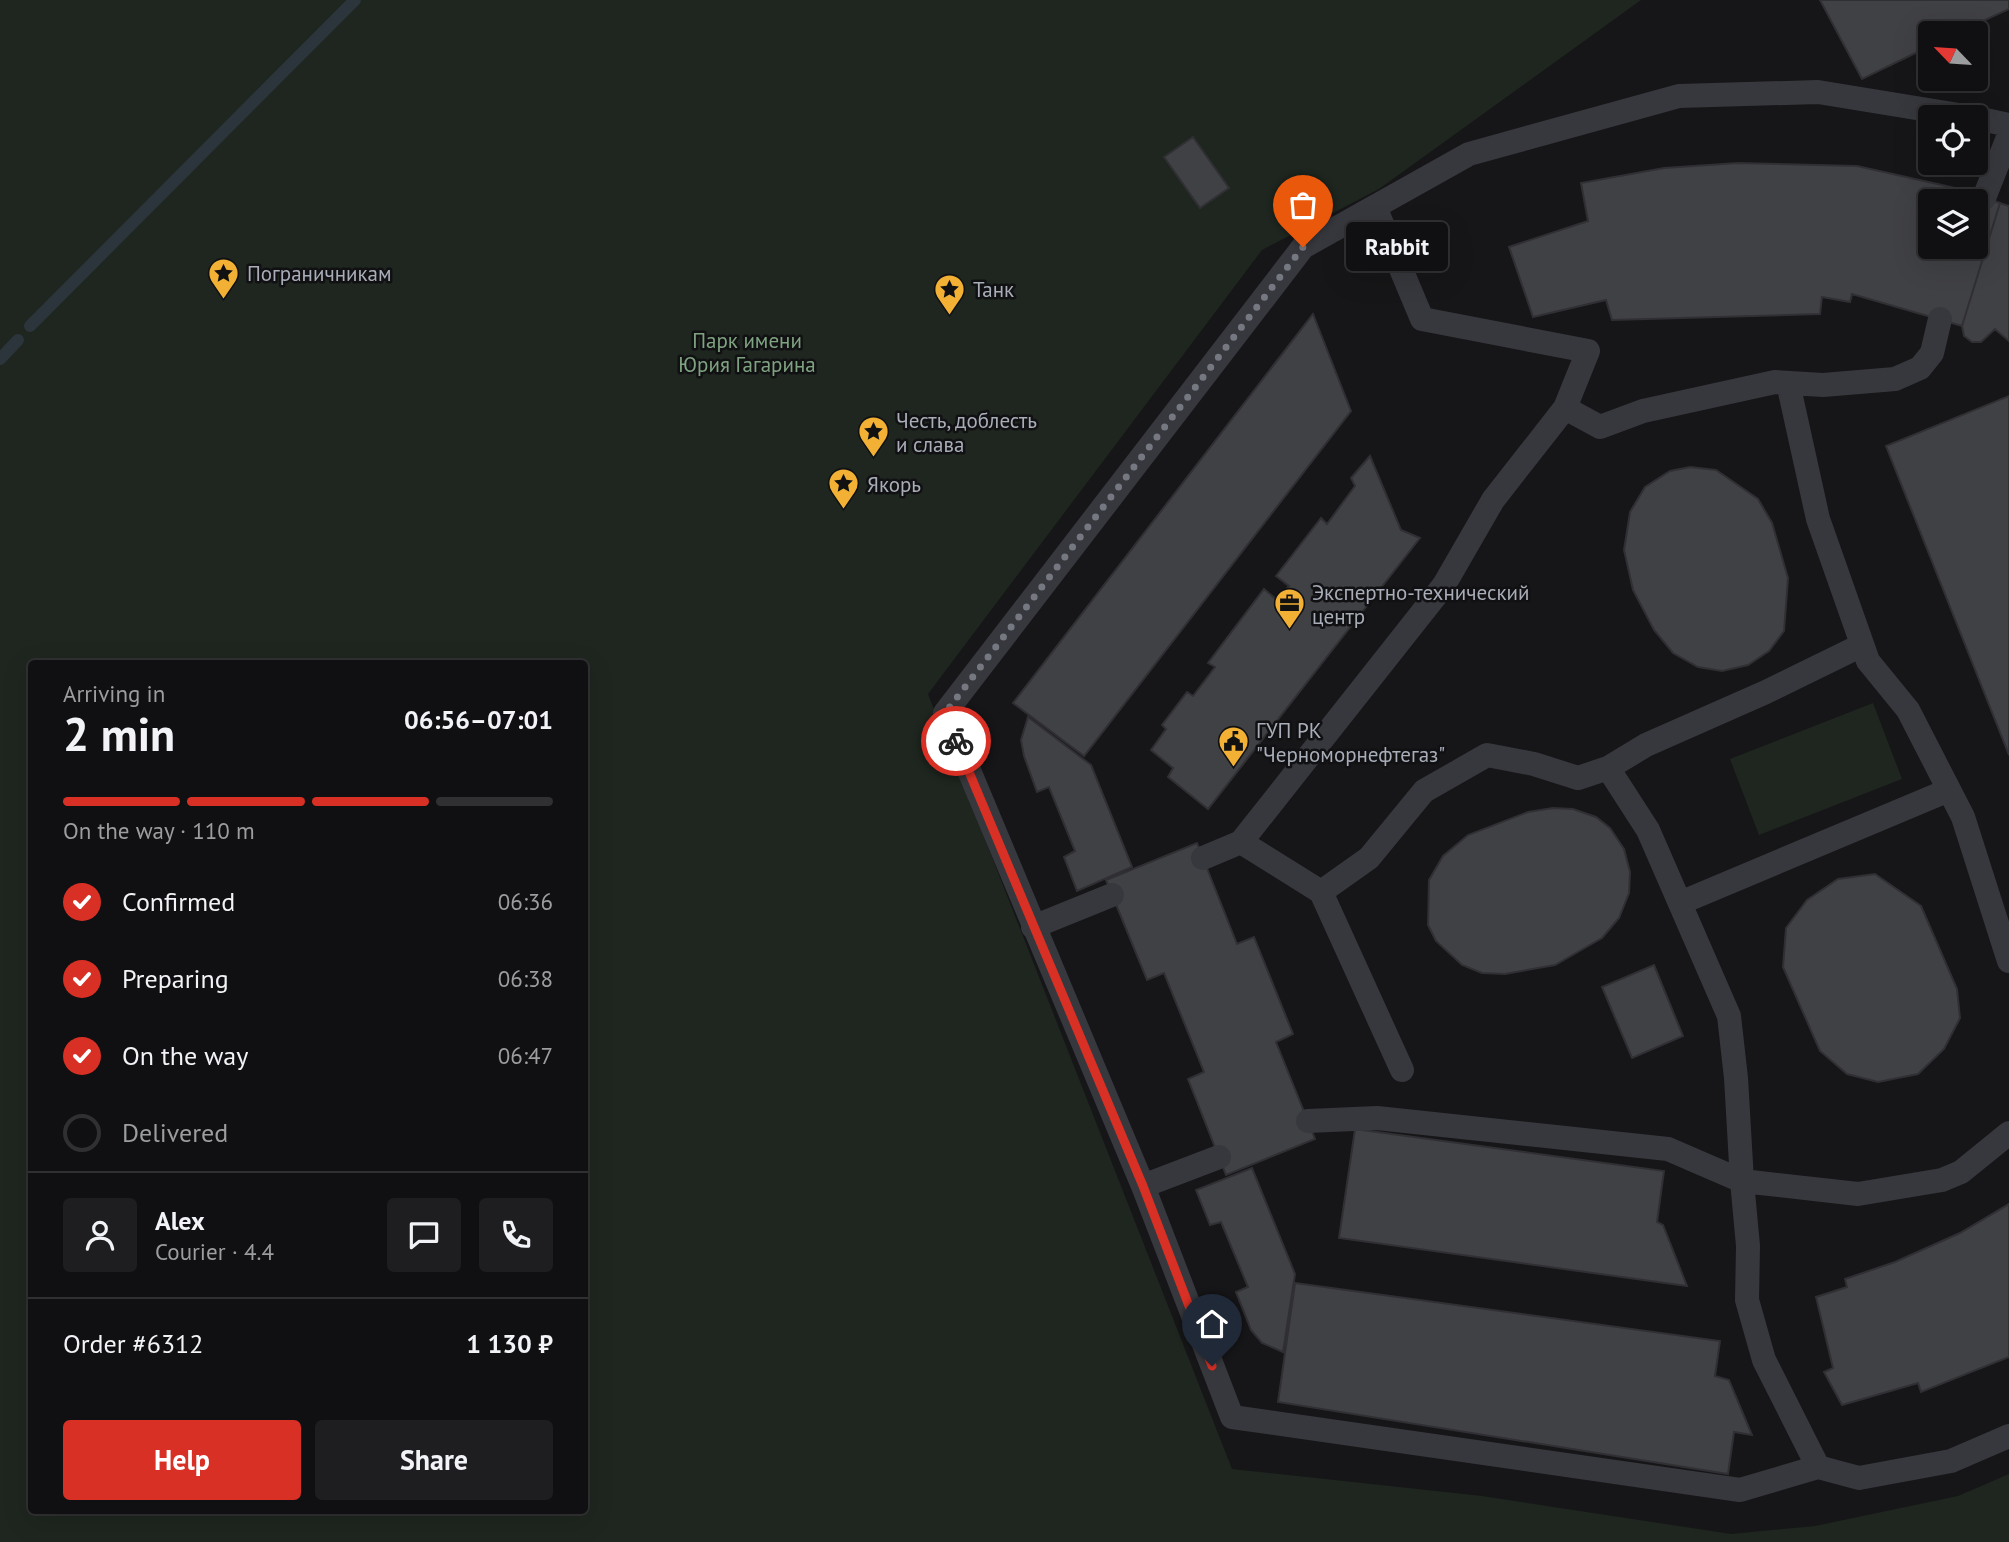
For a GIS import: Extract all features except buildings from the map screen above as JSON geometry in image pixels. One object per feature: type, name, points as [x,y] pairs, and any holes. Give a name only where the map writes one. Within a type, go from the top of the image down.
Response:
[{"type":"lane","points":[[1918,109],[1818,92],[1679,96],[1469,154],[1303,247],[945,713],[1143,1186],[1232,1418],[1740,1490],[1818,1467],[1859,1478],[1951,1461],[2009,1436]]},
{"type":"lane","points":[[1988,121],[2009,125]]},
{"type":"lane","points":[[1988,189],[2009,135]]},
{"type":"lane","points":[[1203,858],[1241,842],[1444,585],[1493,500],[1565,408],[1588,351],[1422,318],[1376,207]]},
{"type":"lane","points":[[1565,408],[1600,427],[1643,411],[1775,382],[1823,385],[1895,379],[1920,368],[1932,353],[1940,319]]},
{"type":"lane","points":[[1788,383],[1818,519],[1868,661],[1908,710],[1963,817],[2009,961]]},
{"type":"lane","points":[[1321,892],[1369,859],[1424,791],[1486,755],[1534,764],[1578,778],[1608,768],[1646,745],[1862,645]]},
{"type":"lane","points":[[1608,768],[1648,830],[1729,1016],[1737,1078],[1748,1246],[1747,1300],[1764,1360],[1818,1467]]},
{"type":"lane","points":[[1680,903],[1949,790]]},
{"type":"lane","points":[[1241,842],[1321,892],[1402,1070]]},
{"type":"lane","points":[[1033,927],[1112,895]]},
{"type":"lane","points":[[1308,1121],[1377,1118],[1668,1149],[1742,1181],[1858,1194],[1942,1181],[1961,1172],[2009,1133]]},
{"type":"lane","points":[[1143,1186],[1219,1157]]},
{"type":"green space","name":"Парк имени Юрия Гагарина","points":[[0,0],[1641,0],[1379,189],[1262,250],[928,694],[1232,1469],[1482,1496],[1731,1534],[1815,1526],[1958,1496],[2009,1474],[2009,1542],[0,1542]]},
{"type":"green space","points":[[1873,703],[1902,779],[1759,835],[1730,759]]},
{"type":"waterway","points":[[30,326],[355,0]]},
{"type":"waterway","points":[[0,359],[18,340]]},
{"type":"way so far","points":[[956,741],[945,713],[1303,247]]},
{"type":"place","name":"Rabbit","points":[[1303,247]]},
{"type":"place","name":"Пограничникам","points":[[224,300]]},
{"type":"place","name":"Танк","points":[[950,316]]},
{"type":"place","name":"Честь, доблесть и слава","points":[[873,459]]},
{"type":"place","name":"Якорь","points":[[844,511]]},
{"type":"place","name":"Экспертно-технический центр","points":[[1289,631]]},
{"type":"place","name":"ГУП РК \"Черноморнефтегаз\"","points":[[1233,769]]},
{"type":"route","points":[[956,741],[1143,1186],[1212,1366]]}]
